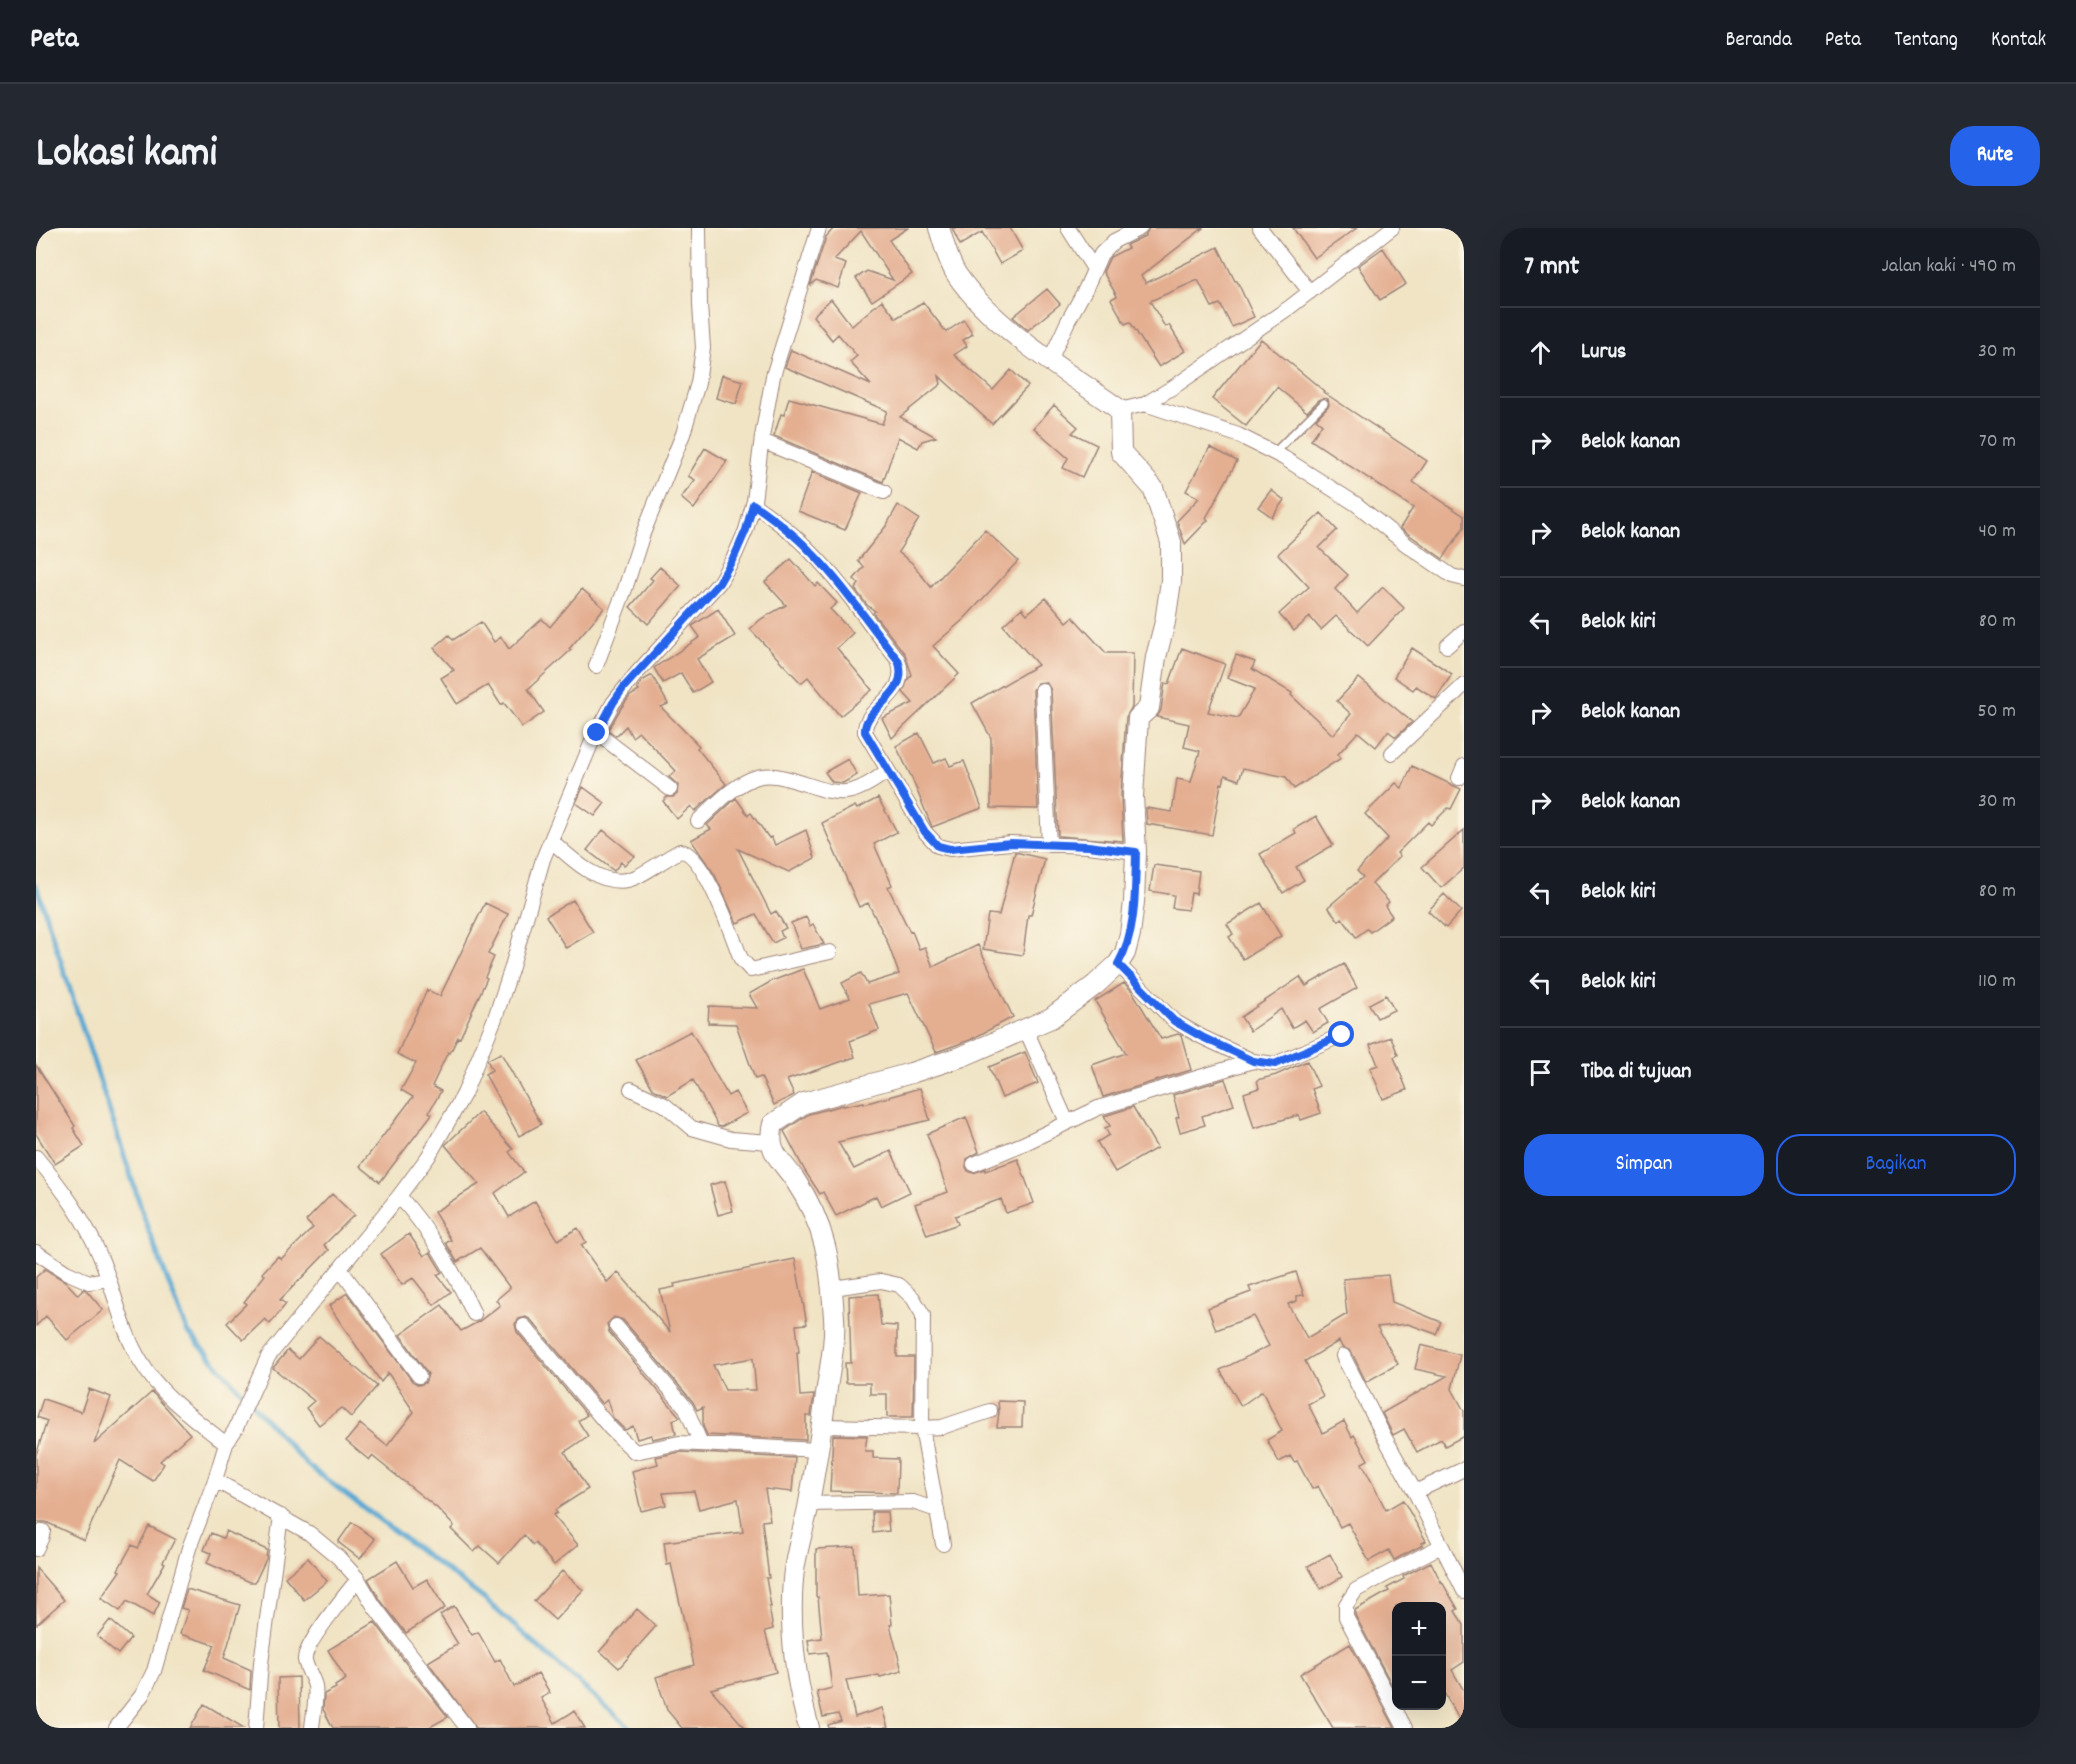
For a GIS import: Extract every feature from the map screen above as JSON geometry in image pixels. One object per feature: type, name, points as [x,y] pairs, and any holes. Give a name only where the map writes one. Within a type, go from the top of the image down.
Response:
[{"type":"street","points":[[596,666],[642,536],[683,434],[698,383],[703,348],[699,228]]},
{"type":"street","points":[[116,1728],[142,1695],[154,1671],[189,1548],[226,1444],[235,1430],[268,1357],[399,1196],[437,1143],[472,1076],[511,970],[543,859],[597,733],[624,687],[719,583],[735,555],[746,530],[753,504],[773,376],[819,228]]},
{"type":"street","points":[[939,228],[956,273],[973,295],[1026,343],[1120,410],[1145,404],[1204,366],[1310,292],[1392,228]]},
{"type":"street","points":[[1068,228],[1094,269]]},
{"type":"street","points":[[1050,360],[1101,254],[1114,241],[1140,228]]},
{"type":"street","points":[[1260,228],[1310,292]]},
{"type":"street","points":[[1145,404],[1238,435],[1274,453],[1356,504],[1407,545],[1452,576],[1464,579]]},
{"type":"street","points":[[809,1728],[798,1686],[793,1653],[793,1577],[822,1426],[835,1327],[833,1288],[826,1246],[816,1215],[774,1153],[770,1142],[773,1124],[804,1103],[942,1063],[1051,1018],[1095,985],[1118,964],[1125,953],[1134,902],[1136,852],[1133,796],[1138,718],[1149,708],[1156,657],[1165,622],[1171,581],[1171,542],[1153,488],[1121,452],[1120,410]]},
{"type":"street","points":[[762,441],[884,492]]},
{"type":"street","points":[[753,504],[780,523],[811,552],[842,586],[898,660],[902,677],[864,726],[865,732],[925,832],[938,846],[950,849],[1011,843],[1088,846],[1136,852]]},
{"type":"street","points":[[1447,646],[1464,631]]},
{"type":"street","points":[[1392,753],[1464,685]]},
{"type":"street","points":[[1042,690],[1049,845]]},
{"type":"street","points":[[597,733],[670,789]]},
{"type":"street","points":[[698,821],[732,791],[758,777],[777,776],[822,790],[846,793],[867,785],[887,771]]},
{"type":"street","points":[[550,840],[578,864],[609,879],[635,878],[680,851],[686,851],[704,872],[741,959],[751,970],[830,952]]},
{"type":"street","points":[[1118,964],[1174,1021],[1253,1061],[1275,1064],[1342,1035]]},
{"type":"street","points":[[1026,1030],[1067,1122]]},
{"type":"street","points":[[974,1164],[1023,1144],[1098,1108],[1253,1061]]},
{"type":"street","points":[[631,1089],[665,1106],[692,1128],[731,1139],[770,1142]]},
{"type":"street","points":[[36,1157],[54,1178],[88,1229],[141,1362],[181,1408],[226,1444]]},
{"type":"street","points":[[399,1196],[415,1214],[444,1256],[474,1314]]},
{"type":"street","points":[[36,1252],[66,1272],[89,1282],[108,1280]]},
{"type":"street","points":[[339,1269],[419,1376]]},
{"type":"street","points":[[833,1288],[881,1281],[898,1285],[913,1298],[923,1315],[922,1428],[943,1544]]},
{"type":"street","points":[[524,1326],[611,1429],[635,1452],[667,1444],[818,1450]]},
{"type":"street","points":[[616,1326],[686,1408],[701,1444]]},
{"type":"street","points":[[1343,1356],[1464,1591]]},
{"type":"street","points":[[822,1426],[922,1428],[942,1426],[990,1411]]},
{"type":"street","points":[[1415,1492],[1464,1469]]},
{"type":"street","points":[[215,1480],[309,1533],[338,1557],[358,1579],[374,1606],[467,1728]]},
{"type":"street","points":[[808,1504],[913,1502],[937,1510]]},
{"type":"street","points":[[256,1728],[261,1664],[281,1516]]},
{"type":"street","points":[[36,1549],[42,1531]]},
{"type":"street","points":[[1405,1728],[1354,1634],[1346,1617],[1346,1605],[1356,1590],[1441,1546]]},
{"type":"street","points":[[312,1728],[315,1688],[311,1673],[304,1661],[305,1653],[358,1579]]},
{"type":"lane","points":[[1274,453],[1324,403]]},
{"type":"building","points":[[834,228],[908,228],[889,240],[912,274],[872,301],[856,278],[867,271],[893,280],[861,231],[834,260],[846,264],[838,288],[816,280],[810,286],[826,237]]},
{"type":"building","points":[[952,228],[1010,228],[1023,251],[1000,264],[982,232],[960,245]]},
{"type":"building","points":[[1149,228],[1203,228],[1141,276],[1146,283],[1218,247],[1254,317],[1232,327],[1220,304],[1212,307],[1198,280],[1150,301],[1165,327],[1169,325],[1185,351],[1159,367],[1130,322],[1125,324],[1111,299],[1117,296],[1103,272],[1110,257],[1128,248],[1126,245],[1145,236]]},
{"type":"building","points":[[1293,228],[1357,228],[1314,258]]},
{"type":"building","points":[[1383,248],[1406,284],[1380,300],[1358,266]]},
{"type":"building","points":[[1047,289],[1060,304],[1028,330],[1013,317]]},
{"type":"building","points":[[831,299],[852,326],[882,300],[896,318],[923,302],[946,332],[964,320],[973,334],[963,340],[967,346],[954,355],[993,390],[1011,370],[1028,386],[992,424],[939,376],[941,384],[900,417],[936,437],[922,441],[918,448],[898,437],[883,482],[774,436],[789,398],[882,424],[887,411],[785,367],[791,350],[871,385],[850,362],[857,356],[838,334],[832,340],[813,316]]},
{"type":"building","points":[[1261,339],[1323,392],[1427,461],[1413,482],[1464,516],[1464,527],[1443,559],[1400,528],[1413,508],[1311,440],[1322,424],[1316,419],[1329,405],[1328,399],[1320,399],[1307,412],[1277,387],[1246,426],[1212,399]]},
{"type":"building","points":[[722,375],[743,381],[736,404],[716,398]]},
{"type":"building","points":[[1054,405],[1078,427],[1072,433],[1097,445],[1082,477],[1063,468],[1068,458],[1034,428]]},
{"type":"building","points":[[1210,447],[1237,461],[1206,518],[1208,520],[1185,544],[1177,521],[1199,498],[1186,491]]},
{"type":"building","points":[[705,448],[727,461],[694,509],[681,498],[695,480],[688,476]]},
{"type":"building","points":[[812,472],[862,493],[845,530],[798,511]]},
{"type":"building","points":[[1271,490],[1284,500],[1272,517],[1258,507]]},
{"type":"building","points":[[898,505],[919,519],[898,552],[912,563],[931,587],[985,530],[1018,561],[964,619],[933,646],[959,674],[892,738],[882,718],[913,703],[903,692],[912,675],[905,654],[873,613],[875,611],[867,605],[855,589],[859,584],[854,579],[864,567],[858,561],[886,526]]},
{"type":"building","points":[[1321,513],[1337,530],[1319,548],[1348,575],[1335,589],[1357,613],[1383,587],[1404,608],[1368,646],[1336,616],[1321,630],[1310,617],[1294,631],[1279,614],[1309,587],[1278,554]]},
{"type":"building","points":[[791,559],[815,586],[818,583],[837,603],[830,609],[853,633],[837,648],[872,690],[840,716],[808,677],[801,683],[750,629],[761,619],[786,605],[765,582]]},
{"type":"building","points":[[660,567],[681,586],[648,624],[630,607],[653,580],[650,578]]},
{"type":"building","points":[[582,589],[604,608],[569,649],[571,650],[528,689],[544,712],[522,727],[504,703],[501,705],[488,685],[457,704],[441,678],[454,670],[434,648],[449,635],[453,640],[481,622],[494,642],[501,637],[509,649],[542,619],[550,627]]},
{"type":"building","points":[[1046,598],[1067,622],[1073,617],[1106,653],[1133,653],[1132,707],[1126,717],[1121,795],[1123,841],[1058,836],[1051,690],[1046,682],[1037,683],[1033,690],[1038,809],[991,808],[991,738],[972,703],[1038,665],[1003,625],[1022,608],[1027,614]]},
{"type":"building","points":[[718,609],[735,636],[697,659],[711,682],[693,693],[681,673],[663,683],[654,668],[700,637],[692,626]]},
{"type":"building","points":[[1182,648],[1225,664],[1208,712],[1238,718],[1255,689],[1227,678],[1236,655],[1255,662],[1252,669],[1292,693],[1291,695],[1333,735],[1351,714],[1337,701],[1359,678],[1412,722],[1396,737],[1388,731],[1376,747],[1358,732],[1338,754],[1341,758],[1294,789],[1286,777],[1243,768],[1239,780],[1225,775],[1223,784],[1221,783],[1212,835],[1147,824],[1146,808],[1172,812],[1177,779],[1191,782],[1200,751],[1184,747],[1189,724],[1157,717],[1161,710],[1165,683],[1169,684]]},
{"type":"building","points":[[1412,648],[1452,674],[1436,699],[1416,686],[1413,690],[1394,677]]},
{"type":"building","points":[[652,675],[668,704],[661,707],[699,746],[697,748],[726,784],[695,811],[691,806],[677,819],[663,801],[677,794],[678,785],[669,777],[676,771],[639,732],[632,737],[626,726],[616,736],[608,730],[630,696],[639,691],[637,688],[642,681]]},
{"type":"building","points":[[919,733],[934,763],[946,758],[950,766],[964,761],[982,808],[932,827],[896,746]]},
{"type":"building","points":[[848,759],[857,775],[843,783],[832,782],[825,772]]},
{"type":"building","points":[[1412,766],[1461,789],[1451,809],[1448,808],[1431,825],[1428,822],[1397,853],[1400,856],[1372,884],[1389,902],[1385,906],[1392,916],[1370,932],[1367,929],[1356,937],[1342,918],[1339,921],[1328,907],[1363,877],[1357,871],[1388,838],[1365,814],[1396,783],[1402,788]]},
{"type":"building","points":[[583,787],[605,803],[595,816],[576,803]]},
{"type":"building","points":[[736,798],[748,815],[751,813],[769,838],[771,837],[775,845],[806,830],[815,858],[789,872],[738,849],[771,914],[776,911],[786,928],[780,931],[783,938],[773,943],[756,914],[737,923],[715,875],[691,840],[711,829],[707,825]]},
{"type":"building","points":[[878,798],[897,832],[874,844],[892,885],[888,887],[919,949],[925,947],[933,967],[978,945],[1013,1017],[970,1040],[936,1052],[908,993],[869,1004],[879,1030],[850,1041],[855,1057],[787,1080],[794,1095],[774,1105],[761,1077],[755,1079],[736,1024],[708,1023],[709,1006],[757,1008],[749,994],[772,981],[803,969],[820,1009],[850,998],[842,983],[861,973],[867,984],[899,974],[887,941],[868,903],[859,907],[822,823],[855,806],[857,809]]},
{"type":"building","points":[[1316,816],[1333,845],[1296,867],[1304,880],[1283,893],[1260,854],[1296,833],[1294,829]]},
{"type":"building","points":[[603,830],[635,856],[624,865],[621,862],[614,871],[587,850]]},
{"type":"building","points":[[1464,830],[1464,868],[1441,888],[1422,867]]},
{"type":"building","points":[[1015,852],[1045,859],[1031,915],[1028,915],[1023,955],[983,949],[988,914],[999,915]]},
{"type":"building","points":[[1154,865],[1199,871],[1196,894],[1191,893],[1188,910],[1172,908],[1174,895],[1150,891]]},
{"type":"building","points":[[1444,894],[1461,911],[1446,928],[1428,911]]},
{"type":"building","points":[[573,900],[593,932],[566,948],[546,916]]},
{"type":"building","points":[[485,903],[508,914],[488,954],[494,957],[485,977],[487,978],[460,1038],[458,1037],[450,1053],[448,1052],[432,1086],[441,1091],[429,1112],[432,1114],[380,1182],[360,1166],[413,1097],[401,1090],[416,1063],[397,1054],[427,990],[440,996]]},
{"type":"building","points":[[1261,903],[1281,936],[1243,959],[1229,937],[1233,934],[1227,924]]},
{"type":"building","points":[[806,917],[810,926],[813,924],[824,944],[801,949],[791,923]]},
{"type":"building","points":[[1344,964],[1357,988],[1320,1009],[1328,1023],[1313,1032],[1305,1020],[1292,1028],[1281,1009],[1250,1031],[1241,1017],[1300,977],[1306,986]]},
{"type":"building","points":[[1124,983],[1132,991],[1161,1039],[1181,1035],[1191,1070],[1103,1097],[1092,1065],[1126,1053],[1095,1001]]},
{"type":"building","points":[[1386,995],[1394,1010],[1377,1018],[1369,1004]]},
{"type":"building","points":[[691,1031],[728,1096],[735,1092],[747,1113],[721,1127],[718,1126],[693,1080],[667,1096],[653,1089],[636,1060]]},
{"type":"building","points":[[1391,1037],[1398,1055],[1394,1057],[1407,1090],[1383,1099],[1370,1068],[1378,1065],[1370,1045]]},
{"type":"building","points":[[1025,1052],[1038,1083],[1002,1098],[989,1067]]},
{"type":"building","points":[[501,1053],[541,1124],[519,1136],[485,1074],[492,1070],[487,1060]]},
{"type":"building","points":[[1307,1061],[1319,1086],[1312,1089],[1321,1113],[1301,1120],[1299,1115],[1254,1128],[1244,1093],[1259,1088],[1257,1080],[1276,1075]]},
{"type":"building","points":[[36,1065],[75,1126],[73,1128],[84,1146],[55,1164],[36,1134]]},
{"type":"building","points":[[1225,1079],[1234,1105],[1202,1116],[1205,1125],[1180,1132],[1176,1118],[1179,1117],[1173,1095]]},
{"type":"building","points":[[920,1088],[930,1120],[838,1142],[854,1169],[891,1151],[910,1192],[881,1206],[876,1196],[836,1216],[823,1192],[820,1194],[805,1171],[784,1131],[809,1114],[843,1105],[864,1102],[864,1104]]},
{"type":"building","points":[[1133,1107],[1157,1148],[1115,1172],[1097,1142],[1109,1135],[1105,1128],[1110,1126],[1104,1116]]},
{"type":"building","points":[[480,1112],[513,1149],[509,1152],[524,1172],[495,1193],[509,1217],[535,1201],[558,1240],[578,1228],[586,1242],[581,1245],[607,1282],[618,1272],[670,1332],[660,1290],[675,1287],[674,1284],[795,1259],[807,1324],[796,1325],[800,1396],[814,1395],[811,1416],[806,1416],[806,1440],[707,1435],[703,1426],[703,1407],[697,1410],[693,1402],[623,1320],[614,1317],[607,1324],[609,1332],[680,1417],[673,1420],[676,1434],[652,1439],[651,1435],[637,1439],[633,1426],[625,1430],[613,1418],[607,1400],[602,1404],[531,1320],[526,1317],[519,1319],[515,1324],[517,1332],[587,1415],[578,1421],[588,1436],[565,1452],[588,1489],[555,1510],[557,1513],[553,1515],[578,1545],[554,1565],[535,1543],[533,1545],[524,1535],[499,1563],[480,1546],[474,1552],[451,1529],[454,1526],[437,1508],[372,1456],[369,1460],[346,1441],[360,1424],[387,1446],[414,1412],[388,1373],[381,1382],[329,1306],[347,1293],[412,1381],[419,1385],[425,1383],[428,1374],[400,1335],[442,1305],[461,1331],[478,1322],[500,1305],[496,1300],[510,1288],[480,1248],[457,1262],[446,1243],[451,1240],[434,1212],[479,1184],[445,1145]],"holes":[[[753,1358],[756,1390],[725,1390],[713,1365]]]},
{"type":"building","points":[[966,1117],[979,1152],[967,1159],[968,1171],[973,1173],[985,1169],[985,1171],[1018,1159],[1034,1203],[1006,1213],[1001,1199],[955,1216],[958,1224],[927,1235],[915,1204],[948,1192],[927,1134]]},
{"type":"building","points":[[725,1181],[733,1211],[718,1215],[710,1185]]},
{"type":"building","points":[[332,1194],[354,1215],[324,1245],[329,1250],[280,1300],[286,1304],[270,1324],[265,1319],[243,1340],[227,1323],[246,1304],[244,1302],[265,1275],[262,1273],[278,1256],[281,1259],[313,1228],[306,1221]]},
{"type":"building","points":[[409,1234],[424,1256],[430,1252],[442,1272],[437,1275],[451,1292],[434,1305],[413,1278],[402,1285],[381,1254]]},
{"type":"building","points":[[45,1269],[65,1281],[78,1295],[84,1289],[87,1291],[103,1310],[67,1340],[46,1316],[36,1326],[36,1277]]},
{"type":"building","points":[[1296,1272],[1304,1295],[1297,1296],[1297,1301],[1288,1304],[1307,1338],[1347,1314],[1343,1279],[1388,1275],[1392,1302],[1441,1322],[1436,1334],[1408,1324],[1377,1327],[1398,1364],[1366,1382],[1351,1351],[1342,1347],[1339,1341],[1305,1361],[1323,1396],[1308,1404],[1323,1433],[1344,1421],[1368,1460],[1362,1463],[1386,1510],[1403,1500],[1426,1541],[1422,1543],[1423,1545],[1394,1560],[1389,1550],[1369,1561],[1348,1523],[1340,1527],[1318,1486],[1312,1489],[1297,1461],[1294,1462],[1290,1456],[1279,1462],[1267,1440],[1282,1431],[1262,1391],[1241,1406],[1220,1370],[1269,1346],[1253,1316],[1216,1330],[1208,1308],[1251,1292],[1249,1287]]},
{"type":"building","points":[[878,1294],[881,1325],[897,1326],[897,1357],[914,1357],[913,1417],[887,1417],[887,1394],[870,1394],[870,1383],[846,1383],[845,1363],[851,1363],[849,1296]]},
{"type":"building","points":[[319,1336],[377,1386],[351,1417],[341,1408],[319,1425],[306,1408],[314,1401],[273,1368],[288,1350],[299,1359]]},
{"type":"building","points":[[1421,1345],[1460,1355],[1452,1389],[1464,1411],[1464,1436],[1445,1446],[1441,1439],[1417,1452],[1404,1429],[1393,1435],[1382,1413],[1447,1376],[1415,1369]]},
{"type":"building","points":[[89,1389],[111,1397],[94,1444],[152,1392],[190,1434],[160,1461],[164,1464],[153,1481],[120,1460],[84,1540],[46,1522],[36,1522],[36,1455],[47,1421],[37,1417],[43,1399],[81,1412]]},
{"type":"building","points":[[998,1401],[1023,1402],[1022,1427],[997,1427]]},
{"type":"building","points":[[833,1435],[867,1436],[865,1451],[873,1451],[873,1458],[898,1459],[897,1493],[830,1491]]},
{"type":"building","points":[[680,1452],[795,1458],[792,1492],[765,1489],[770,1520],[762,1521],[773,1629],[765,1631],[776,1672],[711,1689],[745,1728],[682,1728],[667,1710],[656,1677],[694,1665],[671,1564],[667,1565],[664,1542],[743,1532],[738,1499],[699,1509],[694,1491],[663,1493],[666,1505],[641,1511],[632,1471],[658,1464],[656,1457]]},
{"type":"building","points":[[872,1512],[887,1512],[889,1531],[873,1533]]},
{"type":"building","points":[[352,1522],[375,1539],[360,1559],[338,1542]]},
{"type":"building","points":[[149,1526],[175,1539],[163,1562],[165,1563],[147,1594],[160,1602],[153,1616],[127,1601],[120,1611],[101,1598],[120,1571],[118,1570],[132,1545],[138,1548]]},
{"type":"building","points":[[226,1531],[267,1550],[266,1559],[255,1582],[250,1582],[207,1563],[211,1553],[204,1550],[211,1533],[223,1538]]},
{"type":"building","points":[[855,1547],[858,1596],[889,1594],[892,1624],[890,1625],[902,1671],[880,1677],[879,1675],[846,1680],[855,1717],[882,1708],[888,1728],[829,1728],[828,1725],[841,1721],[838,1714],[823,1717],[817,1692],[832,1688],[827,1652],[810,1654],[808,1640],[822,1638],[818,1597],[816,1597],[816,1549]]},
{"type":"building","points":[[1330,1554],[1342,1577],[1321,1589],[1308,1566]]},
{"type":"building","points":[[308,1558],[327,1581],[304,1600],[285,1577]]},
{"type":"building","points":[[397,1561],[413,1587],[427,1579],[445,1608],[406,1633],[381,1601],[368,1579]]},
{"type":"building","points":[[1431,1562],[1458,1609],[1455,1611],[1464,1625],[1464,1662],[1452,1670],[1464,1691],[1464,1728],[1446,1696],[1446,1602],[1392,1602],[1392,1685],[1355,1615],[1355,1610],[1389,1591],[1387,1588],[1404,1579],[1403,1576]]},
{"type":"building","points":[[36,1568],[64,1600],[36,1625]]},
{"type":"building","points":[[562,1571],[583,1590],[555,1620],[534,1601]]},
{"type":"building","points":[[187,1589],[240,1605],[224,1658],[251,1670],[250,1690],[204,1670],[215,1645],[180,1634],[188,1610],[181,1608]]},
{"type":"building","points":[[454,1606],[472,1635],[478,1632],[495,1662],[500,1659],[514,1687],[538,1673],[550,1693],[541,1698],[555,1723],[574,1711],[585,1728],[476,1728],[428,1662],[458,1644],[440,1615]]},
{"type":"building","points":[[637,1609],[656,1626],[619,1668],[600,1651]]},
{"type":"building","points":[[110,1620],[131,1638],[118,1654],[97,1636]]},
{"type":"building","points":[[375,1622],[448,1717],[428,1728],[333,1728],[323,1709],[324,1694],[336,1688],[335,1686],[346,1679],[328,1650]]},
{"type":"building","points":[[1350,1644],[1395,1728],[1333,1728],[1300,1674]]},
{"type":"building","points":[[299,1677],[300,1728],[279,1728],[278,1678]]},
{"type":"building","points":[[204,1704],[244,1728],[190,1728]]},
{"type":"waterway","points":[[36,885],[149,1232],[187,1331],[306,1464],[484,1599],[630,1728]]},
{"type":"route","points":[[597,733],[624,687],[719,583],[746,530],[753,504],[780,523],[811,552],[842,586],[898,660],[902,677],[866,722],[865,732],[901,795],[933,842],[942,848],[950,849],[1011,843],[1088,846],[1136,852],[1130,934],[1125,953],[1118,964],[1174,1021],[1253,1061],[1275,1064],[1342,1035]]}]
